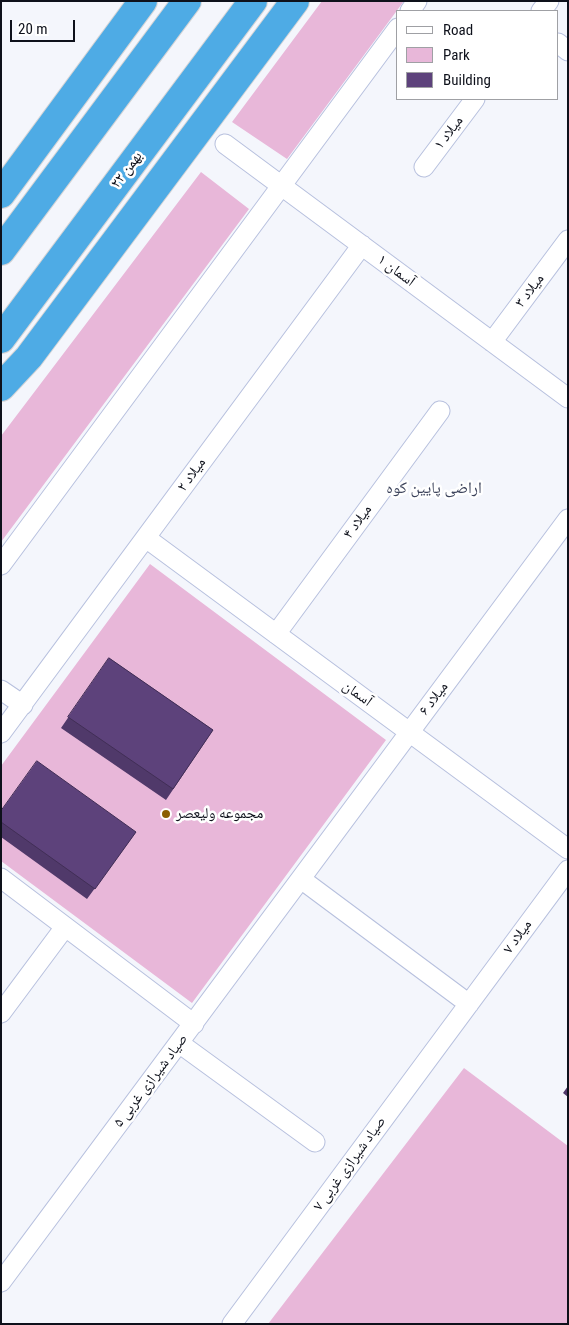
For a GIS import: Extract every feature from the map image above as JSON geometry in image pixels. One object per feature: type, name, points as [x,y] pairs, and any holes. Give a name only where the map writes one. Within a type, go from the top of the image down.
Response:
[{"type":"highway","points":[[1,194],[143,1]]},
{"type":"highway","points":[[1,251],[188,1]]},
{"type":"highway","name":"۲۲ بهمن","points":[[1,339],[253,1]]},
{"type":"highway","points":[[1,387],[29,357],[295,1]]},
{"type":"street","points":[[1,565],[396,31]]},
{"type":"street","name":"میلاد ۱","points":[[424,167],[474,100]]},
{"type":"street","name":"آسمان ۱","points":[[225,144],[568,398]]},
{"type":"street","name":"میلاد ۳","points":[[492,342],[568,240]]},
{"type":"street","name":"میلاد ۲","points":[[1,733],[362,245]]},
{"type":"street","name":"میلاد ۴","points":[[276,634],[440,411]]},
{"type":"street","name":"میلاد ۶","points":[[301,879],[568,519]]},
{"type":"street","name":"آسمان","points":[[146,538],[568,849]]},
{"type":"street","points":[[1,690],[22,705]]},
{"type":"street","name":"میلاد ۷","points":[[469,1004],[568,870]]},
{"type":"street","points":[[1,878],[194,1024]]},
{"type":"street","points":[[301,879],[469,1004]]},
{"type":"street","name":"صیاد شیرازی غربی ۵","points":[[1,1282],[301,879]]},
{"type":"street","points":[[1,1013],[65,927]]},
{"type":"street","name":"صیاد شیرازی غربی ۷","points":[[232,1324],[469,1004]]},
{"type":"street","points":[[179,1043],[315,1142]]},
{"type":"green space","points":[[322,1],[404,1],[287,159],[232,122]]},
{"type":"green space","points":[[201,172],[249,209],[1,542],[1,436]]},
{"type":"green space","name":"مجموعه ولیعصر","points":[[150,564],[386,740],[192,1003],[1,861],[1,766]]},
{"type":"green space","points":[[464,1068],[568,1146],[568,1324],[268,1324]]},
{"type":"building","points":[[109,658],[213,730],[173,789],[68,717]]},
{"type":"building","points":[[37,761],[136,832],[95,889],[1,822],[1,811]]},
{"type":"place","name":"مجموعه ولیعصر","points":[[166,814]]},
{"type":"district","name":"اراضی پایین کوه","points":[[434,489]]}]
